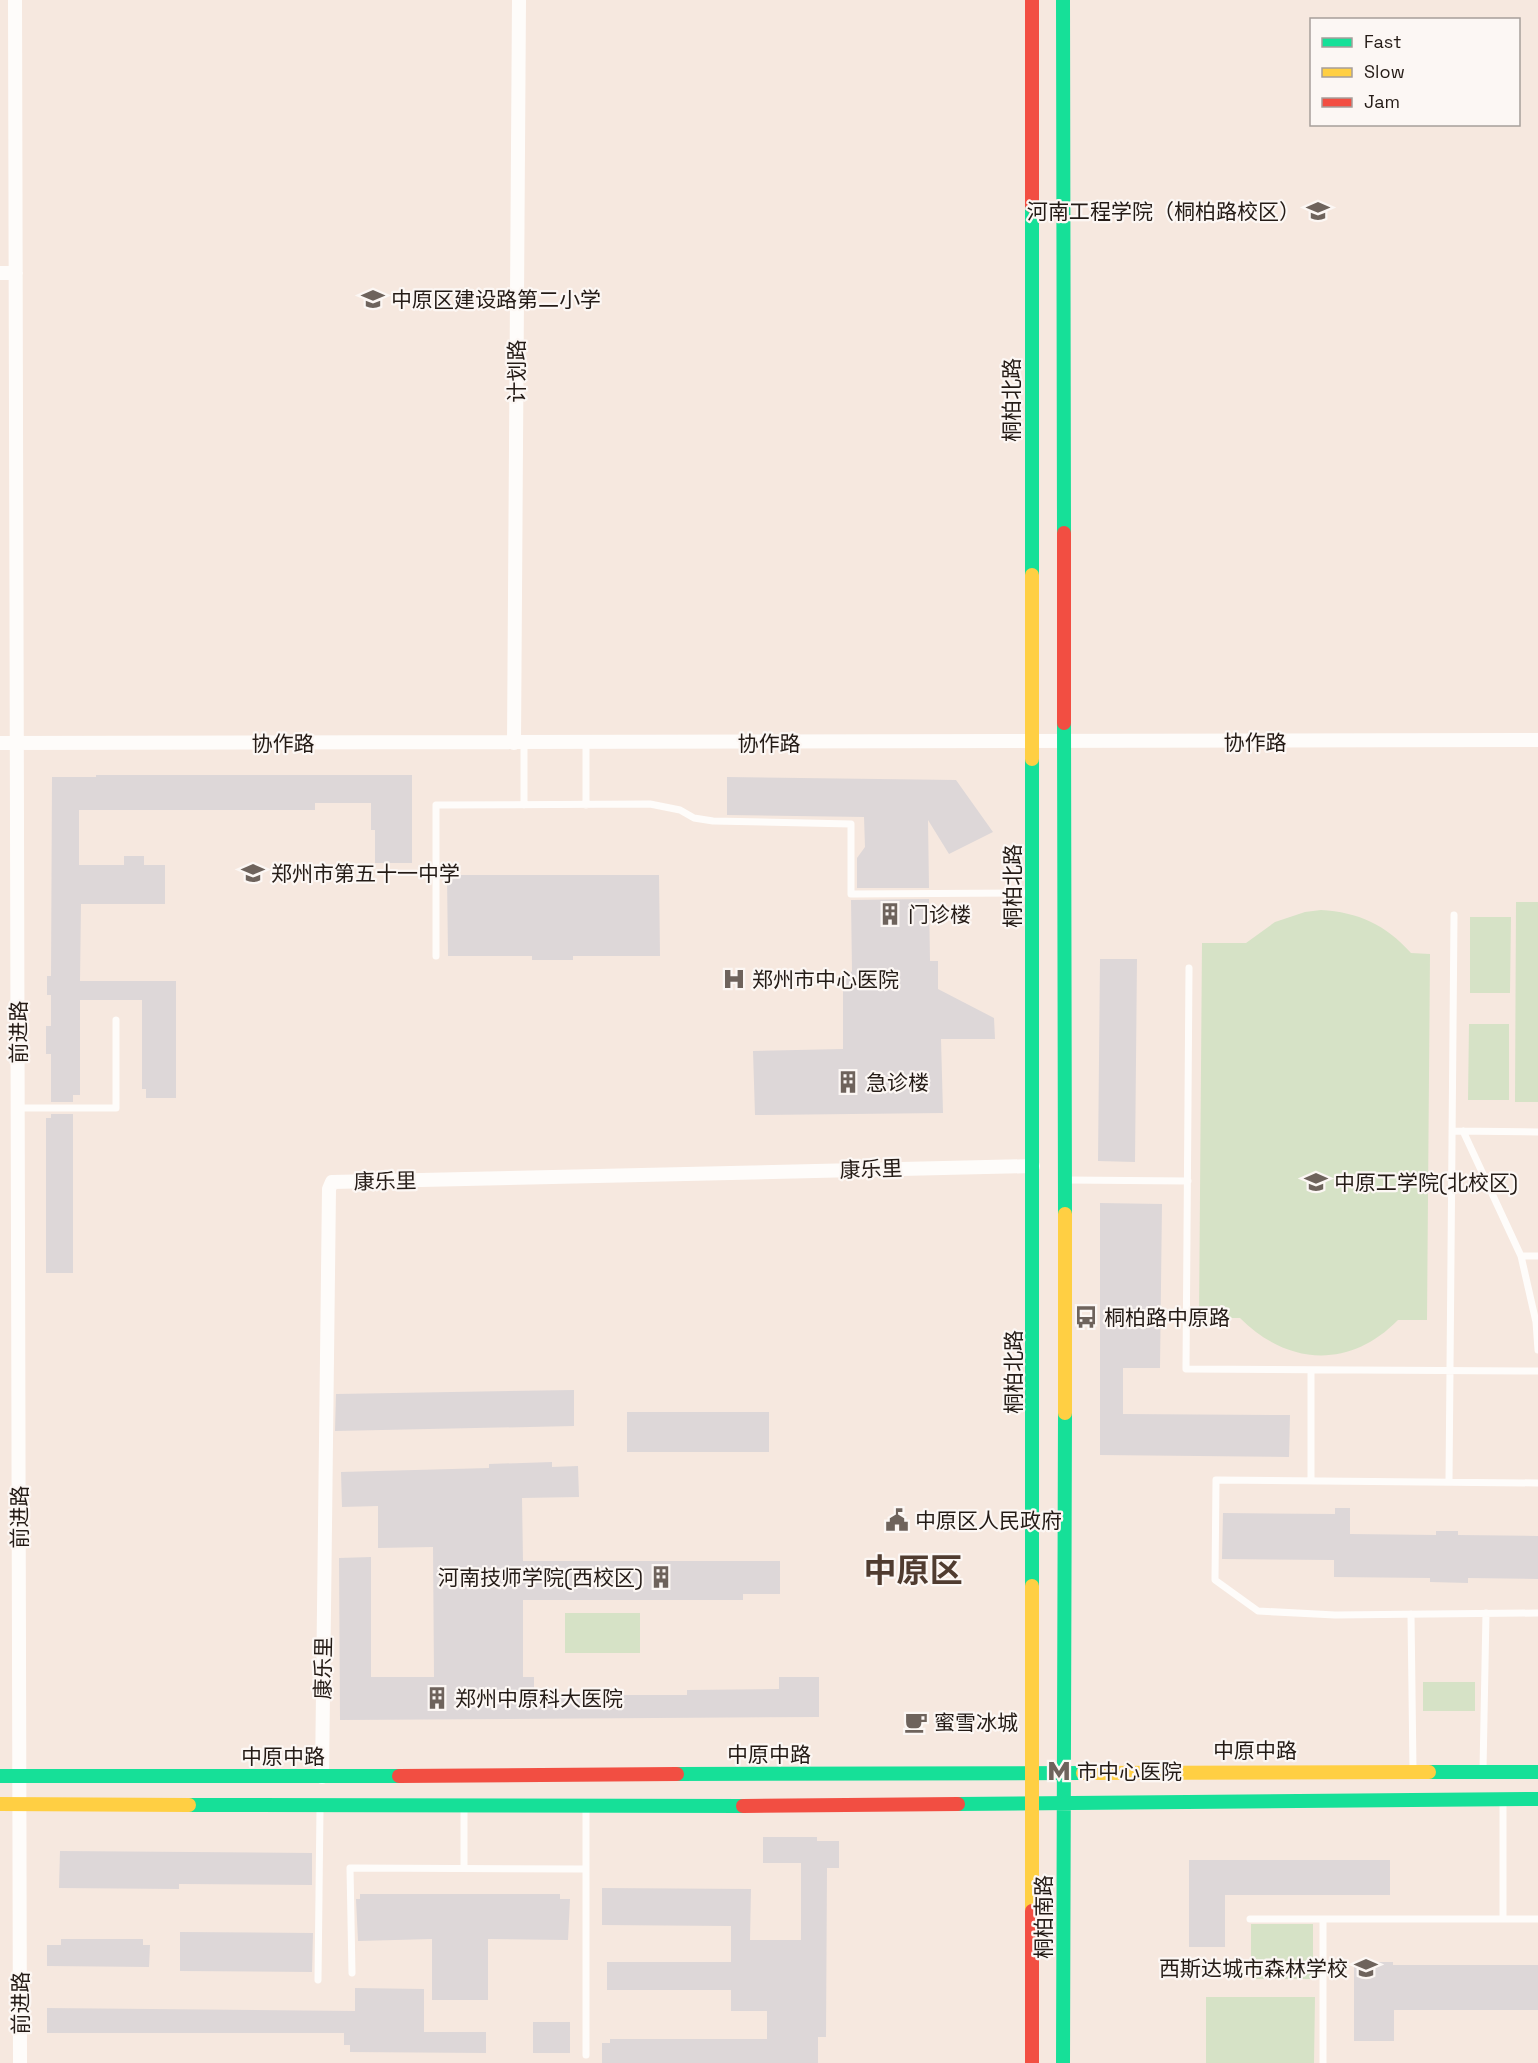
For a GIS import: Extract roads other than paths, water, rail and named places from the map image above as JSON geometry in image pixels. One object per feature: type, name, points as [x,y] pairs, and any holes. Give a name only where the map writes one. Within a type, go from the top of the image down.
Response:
[{"type":"main road","name":"桐柏北路","points":[[1032,0],[1033,1773]]},
{"type":"main road","points":[[1063,0],[1065,1772]]},
{"type":"main road","name":"中原中路","points":[[0,1776],[322,1777],[1065,1772],[1538,1772]]},
{"type":"main road","name":"桐柏南路","points":[[1063,2063],[1065,1772]]},
{"type":"main road","name":"桐柏南路","points":[[1032,2063],[1033,1773]]},
{"type":"main road","points":[[0,1804],[586,1806],[1538,1799]]},
{"type":"street","name":"前进路","points":[[15,0],[20,2063]]},
{"type":"street","name":"计划路","points":[[519,0],[519,743]]},
{"type":"street","points":[[0,273],[16,273]]},
{"type":"street","name":"协作路","points":[[0,743],[1064,743],[1538,740]]},
{"type":"street","name":"康乐里","points":[[322,1777],[329,1189],[332,1182],[1034,1166]]},
{"type":"lane","points":[[519,743],[524,805]]},
{"type":"lane","points":[[586,743],[586,805]]},
{"type":"lane","points":[[436,956],[436,805],[650,804],[680,810],[694,818],[713,821],[851,824],[851,894],[1033,892]]},
{"type":"lane","points":[[1449,1482],[1454,915]]},
{"type":"lane","points":[[1189,968],[1186,1368],[1538,1371]]},
{"type":"lane","points":[[18,1108],[116,1108],[116,1020]]},
{"type":"lane","points":[[1452,1131],[1538,1132]]},
{"type":"lane","points":[[1463,1131],[1521,1256],[1536,1322],[1538,1350]]},
{"type":"lane","points":[[1065,1180],[1188,1181]]},
{"type":"lane","points":[[1521,1256],[1538,1256]]},
{"type":"lane","points":[[1311,1370],[1311,1481]]},
{"type":"lane","points":[[1538,1482],[1215,1480],[1215,1580],[1258,1611],[1335,1615],[1538,1613]]},
{"type":"lane","points":[[1483,1772],[1486,1613]]},
{"type":"lane","points":[[1411,1614],[1413,1772]]},
{"type":"lane","points":[[1503,1799],[1503,1919]]},
{"type":"lane","points":[[318,1980],[320,1805]]},
{"type":"lane","points":[[464,1805],[464,1868]]},
{"type":"lane","points":[[586,1806],[586,2055]]},
{"type":"lane","points":[[352,1974],[350,1868],[586,1869]]},
{"type":"lane","points":[[1251,1919],[1538,1919]]},
{"type":"lane","points":[[1323,1919],[1323,2063]]},
{"type":"place","name":"河南工程学院（桐柏路校区）","points":[[1318,211]]},
{"type":"place","name":"中原区建设路第二小学","points":[[373,299]]},
{"type":"place","name":"郑州市第五十一中学","points":[[253,873]]},
{"type":"place","name":"门诊楼","points":[[890,914]]},
{"type":"place","name":"郑州市中心医院","points":[[734,979]]},
{"type":"place","name":"急诊楼","points":[[848,1082]]},
{"type":"place","name":"中原工学院(北校区)","points":[[1316,1182]]},
{"type":"place","name":"桐柏路中原路","points":[[1086,1317]]},
{"type":"place","name":"中原区人民政府","points":[[897,1520]]},
{"type":"place","name":"河南技师学院(西校区)","points":[[661,1577]]},
{"type":"place","name":"郑州中原科大医院","points":[[437,1698]]},
{"type":"place","name":"蜜雪冰城","points":[[916,1722]]},
{"type":"place","name":"市中心医院","points":[[1059,1771]]},
{"type":"place","name":"西斯达城市森林学校","points":[[1366,1968]]},
{"type":"district","name":"中原区","points":[[913,1571]]}]
